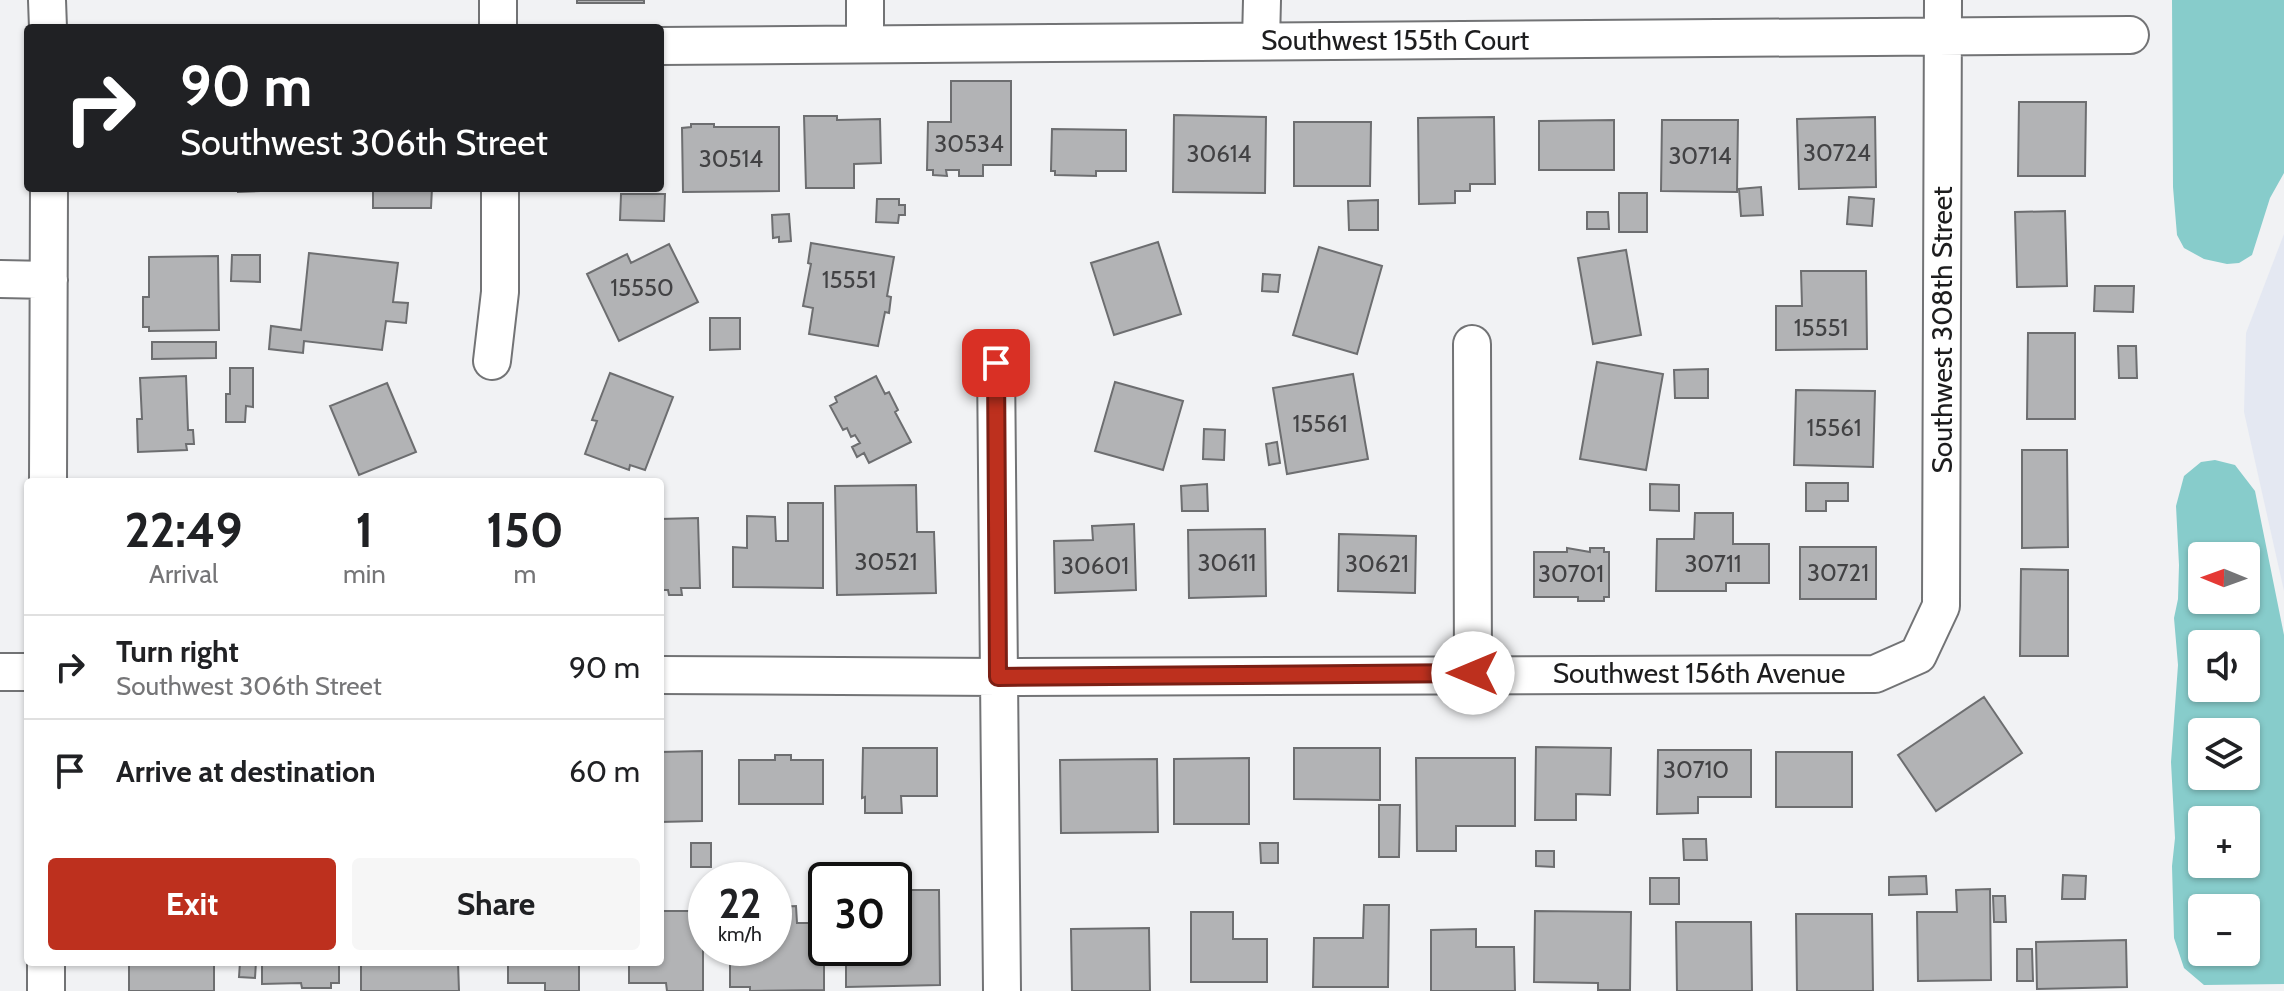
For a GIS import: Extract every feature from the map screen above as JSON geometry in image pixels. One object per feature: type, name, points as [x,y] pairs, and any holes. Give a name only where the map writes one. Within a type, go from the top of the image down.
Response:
[{"type":"street","points":[[47,0],[48,24]]},
{"type":"street","points":[[498,0],[498,24]]},
{"type":"street","points":[[865,0],[865,44]]},
{"type":"street","points":[[1261,41],[1262,0]]},
{"type":"street","name":"Southwest 155th Court","points":[[664,46],[1261,41],[1943,18],[2130,35]]},
{"type":"street","name":"Southwest 308th Street","points":[[1918,655],[1941,606],[1943,18]]},
{"type":"street","points":[[48,478],[49,192]]},
{"type":"street","points":[[492,361],[500,292],[500,192]]},
{"type":"street","points":[[0,279],[49,280]]},
{"type":"street","points":[[1472,344],[1473,673]]},
{"type":"street","points":[[996,363],[1002,991]]},
{"type":"street","name":"Southwest 156th Avenue","points":[[664,675],[1875,674],[1918,655]]},
{"type":"street","points":[[0,672],[24,672]]},
{"type":"street","points":[[46,966],[46,991]]},
{"type":"shaded area","points":[[2284,234],[2284,591],[2244,412],[2246,333]]},
{"type":"water","points":[[2172,0],[2284,0],[2284,173],[2270,198],[2252,255],[2239,263],[2204,259],[2184,248],[2177,235],[2173,187]]},
{"type":"water","points":[[2215,460],[2235,465],[2255,491],[2284,635],[2284,984],[2204,985],[2184,968],[2174,938],[2172,866],[2175,838],[2171,762],[2178,665],[2174,618],[2179,565],[2176,506],[2184,476],[2201,462]]},
{"type":"building","points":[[577,0],[644,0],[644,3],[577,3]]},
{"type":"building","points":[[951,81],[1011,81],[1011,165],[983,165],[983,176],[959,176],[959,170],[946,170],[947,176],[933,175],[933,170],[927,170],[928,122],[951,122]]},
{"type":"building","points":[[2019,102],[2086,102],[2085,176],[2018,176]]},
{"type":"building","points":[[1174,115],[1266,117],[1265,193],[1173,192]]},
{"type":"building","points":[[804,116],[837,116],[837,120],[880,119],[881,163],[854,164],[854,188],[806,188]]},
{"type":"building","points":[[1494,117],[1495,184],[1470,184],[1470,191],[1455,191],[1455,203],[1419,204],[1418,118]]},
{"type":"building","points":[[1875,117],[1876,187],[1799,189],[1797,119]]},
{"type":"building","points":[[1614,120],[1614,170],[1539,170],[1539,121]]},
{"type":"building","points":[[1662,120],[1738,120],[1737,192],[1661,191]]},
{"type":"building","points":[[1294,122],[1371,122],[1370,186],[1294,186]]},
{"type":"building","points":[[691,124],[779,127],[779,191],[683,192],[682,128],[691,127]]},
{"type":"building","points":[[1052,129],[1126,130],[1126,171],[1096,171],[1096,176],[1055,175],[1055,171],[1051,171]]},
{"type":"building","points":[[1761,187],[1763,215],[1741,216],[1739,189]]},
{"type":"building","points":[[373,192],[432,192],[431,208],[373,208]]},
{"type":"building","points":[[1619,193],[1647,193],[1647,232],[1619,232]]},
{"type":"building","points":[[621,194],[665,194],[664,221],[620,220]]},
{"type":"building","points":[[1849,197],[1874,199],[1872,226],[1847,224]]},
{"type":"building","points":[[877,199],[899,199],[899,205],[905,205],[905,215],[899,215],[898,223],[876,222]]},
{"type":"building","points":[[1378,200],[1378,230],[1349,230],[1348,201]]},
{"type":"building","points":[[2065,211],[2067,286],[2017,287],[2015,212]]},
{"type":"building","points":[[1587,212],[1608,212],[1609,229],[1587,229]]},
{"type":"building","points":[[789,214],[791,241],[779,242],[779,237],[773,238],[772,215]]},
{"type":"building","points":[[1158,242],[1181,314],[1114,335],[1091,263]]},
{"type":"building","points":[[811,243],[894,257],[887,296],[891,297],[889,313],[885,312],[878,346],[809,334],[813,308],[803,306],[811,264],[808,263]]},
{"type":"building","points":[[669,244],[698,302],[619,341],[587,274],[627,254],[631,263]]},
{"type":"building","points":[[1319,247],[1382,266],[1357,354],[1293,335]]},
{"type":"building","points":[[1626,250],[1641,335],[1593,344],[1578,258]]},
{"type":"building","points":[[309,253],[398,263],[393,302],[408,303],[406,323],[386,321],[382,350],[304,341],[303,353],[269,349],[271,326],[301,330]]},
{"type":"building","points":[[232,255],[260,255],[260,282],[231,281]]},
{"type":"building","points":[[218,256],[219,330],[149,331],[149,327],[143,327],[143,297],[149,297],[149,257]]},
{"type":"building","points":[[1801,271],[1866,271],[1867,349],[1776,350],[1776,306],[1802,306]]},
{"type":"building","points":[[1263,274],[1280,275],[1278,292],[1262,291]]},
{"type":"building","points":[[2095,286],[2134,286],[2133,312],[2094,311]]},
{"type":"building","points":[[710,318],[740,318],[740,349],[710,350]]},
{"type":"building","points":[[2028,333],[2075,333],[2075,419],[2027,419]]},
{"type":"building","points":[[152,342],[216,342],[216,358],[152,359]]},
{"type":"building","points":[[2118,346],[2136,346],[2137,378],[2119,378]]},
{"type":"building","points":[[1597,362],[1663,374],[1646,470],[1580,459]]},
{"type":"building","points":[[230,368],[253,368],[253,407],[246,406],[245,422],[226,422]]},
{"type":"building","points":[[1708,369],[1708,398],[1675,398],[1674,370]]},
{"type":"building","points":[[610,373],[673,397],[645,470],[630,465],[629,470],[585,454],[597,421],[592,420]]},
{"type":"building","points":[[1353,374],[1368,459],[1287,474],[1273,388]]},
{"type":"building","points":[[186,376],[188,430],[193,430],[194,444],[186,444],[187,450],[138,452],[137,419],[142,419],[140,378]]},
{"type":"building","points":[[876,376],[885,394],[889,392],[898,410],[895,412],[911,442],[869,463],[864,453],[857,457],[852,447],[860,443],[855,435],[851,437],[847,428],[843,430],[830,406],[837,402],[835,397]]},
{"type":"building","points":[[1115,382],[1183,401],[1163,470],[1095,451]]},
{"type":"building","points":[[387,383],[416,452],[359,475],[330,406]]},
{"type":"building","points":[[1796,390],[1875,391],[1873,467],[1794,465]]},
{"type":"building","points":[[1204,429],[1225,430],[1224,460],[1203,459]]},
{"type":"building","points":[[1277,442],[1280,463],[1269,465],[1266,444]]},
{"type":"building","points":[[2022,450],[2067,450],[2068,547],[2022,548]]},
{"type":"building","points":[[1806,483],[1848,483],[1848,501],[1826,501],[1826,511],[1806,511]]},
{"type":"building","points":[[1207,484],[1208,511],[1182,511],[1181,486]]},
{"type":"building","points":[[1650,484],[1679,485],[1679,511],[1650,510]]},
{"type":"building","points":[[916,485],[917,532],[934,532],[936,593],[837,595],[835,486]]},
{"type":"building","points":[[788,503],[823,503],[823,588],[733,587],[733,547],[747,548],[747,516],[775,517],[776,541],[788,541]]},
{"type":"building","points":[[1695,513],[1733,513],[1733,544],[1769,544],[1769,583],[1726,583],[1726,591],[1656,591],[1657,539],[1694,539]]},
{"type":"building","points":[[698,518],[700,588],[681,588],[682,595],[669,595],[668,590],[664,590],[664,519]]},
{"type":"building","points":[[1134,524],[1136,590],[1055,593],[1054,541],[1093,540],[1092,526]]},
{"type":"building","points":[[1265,529],[1266,596],[1189,598],[1188,530]]},
{"type":"building","points":[[1339,534],[1416,536],[1415,593],[1338,591]]},
{"type":"building","points":[[1800,547],[1876,547],[1876,599],[1800,599]]},
{"type":"building","points":[[1567,548],[1590,552],[1590,548],[1604,548],[1604,552],[1609,552],[1609,597],[1604,597],[1604,601],[1578,601],[1578,597],[1534,597],[1534,552],[1567,552]]},
{"type":"building","points":[[2021,569],[2068,570],[2068,656],[2020,656]]},
{"type":"building","points":[[1984,697],[2022,753],[1936,811],[1898,755]]},
{"type":"building","points":[[1536,747],[1611,748],[1610,795],[1576,794],[1576,820],[1535,820]]},
{"type":"building","points":[[863,748],[937,748],[937,796],[901,796],[902,813],[865,813],[865,797],[862,798]]},
{"type":"building","points":[[1294,748],[1380,748],[1380,800],[1294,799]]},
{"type":"building","points":[[1658,750],[1751,750],[1751,797],[1698,797],[1698,813],[1657,814]]},
{"type":"building","points":[[702,751],[702,821],[664,822],[664,752]]},
{"type":"building","points":[[1776,752],[1852,752],[1852,807],[1776,807]]},
{"type":"building","points":[[775,755],[791,755],[791,760],[823,760],[823,804],[739,804],[739,760],[775,760]]},
{"type":"building","points":[[1249,758],[1249,824],[1174,824],[1174,759]]},
{"type":"building","points":[[1416,758],[1515,758],[1515,826],[1456,826],[1456,851],[1417,851]]},
{"type":"building","points":[[1157,759],[1158,832],[1061,833],[1060,760]]},
{"type":"building","points":[[1379,805],[1400,805],[1399,857],[1379,857]]},
{"type":"building","points":[[1683,839],[1706,839],[1707,860],[1684,860]]},
{"type":"building","points":[[691,843],[711,843],[711,862],[691,862]]},
{"type":"building","points":[[1260,843],[1278,843],[1278,863],[1261,863]]},
{"type":"building","points":[[1536,851],[1554,851],[1554,867],[1536,866]]},
{"type":"building","points":[[2063,875],[2086,876],[2085,899],[2062,899]]},
{"type":"building","points":[[1926,876],[1927,894],[1889,895],[1889,877]]},
{"type":"building","points":[[1650,878],[1679,878],[1679,904],[1650,904]]},
{"type":"building","points":[[1990,889],[1991,980],[1918,981],[1917,912],[1957,912],[1956,890]]},
{"type":"building","points":[[912,890],[939,890],[940,985],[846,987],[846,966],[912,966]]},
{"type":"building","points":[[1993,896],[2005,896],[2006,922],[1994,922]]},
{"type":"building","points":[[1364,905],[1389,905],[1388,987],[1313,987],[1314,938],[1363,938]]},
{"type":"building","points":[[792,906],[796,906],[797,923],[808,923],[808,966],[824,966],[824,990],[750,991],[750,987],[730,987],[730,966],[792,966]]},
{"type":"building","points":[[664,911],[688,911],[688,966],[703,966],[703,991],[667,991],[666,983],[629,983],[629,966],[664,966]]},
{"type":"building","points":[[1535,911],[1631,912],[1630,990],[1598,990],[1598,983],[1534,982]]},
{"type":"building","points":[[1191,912],[1233,912],[1233,939],[1267,939],[1267,982],[1191,982]]},
{"type":"building","points":[[1796,914],[1872,914],[1873,991],[1797,991]]},
{"type":"building","points":[[1676,922],[1751,922],[1752,991],[1677,991]]},
{"type":"building","points":[[1149,928],[1150,991],[1072,991],[1071,929]]},
{"type":"building","points":[[1476,929],[1476,947],[1514,947],[1515,991],[1431,991],[1431,930]]},
{"type":"building","points":[[2126,940],[2127,987],[2037,989],[2036,942]]},
{"type":"building","points":[[2017,949],[2032,949],[2033,981],[2017,981]]},
{"type":"building","points":[[129,966],[214,966],[214,991],[129,991]]},
{"type":"building","points":[[240,966],[256,966],[255,978],[239,977]]},
{"type":"building","points":[[262,966],[339,966],[339,983],[331,983],[331,988],[302,988],[301,983],[262,984]]},
{"type":"building","points":[[361,966],[458,966],[459,991],[361,991]]},
{"type":"building","points":[[508,966],[579,966],[579,991],[545,991],[545,983],[508,983]]},
{"type":"route","points":[[996,363],[998,677],[1473,673]]}]
